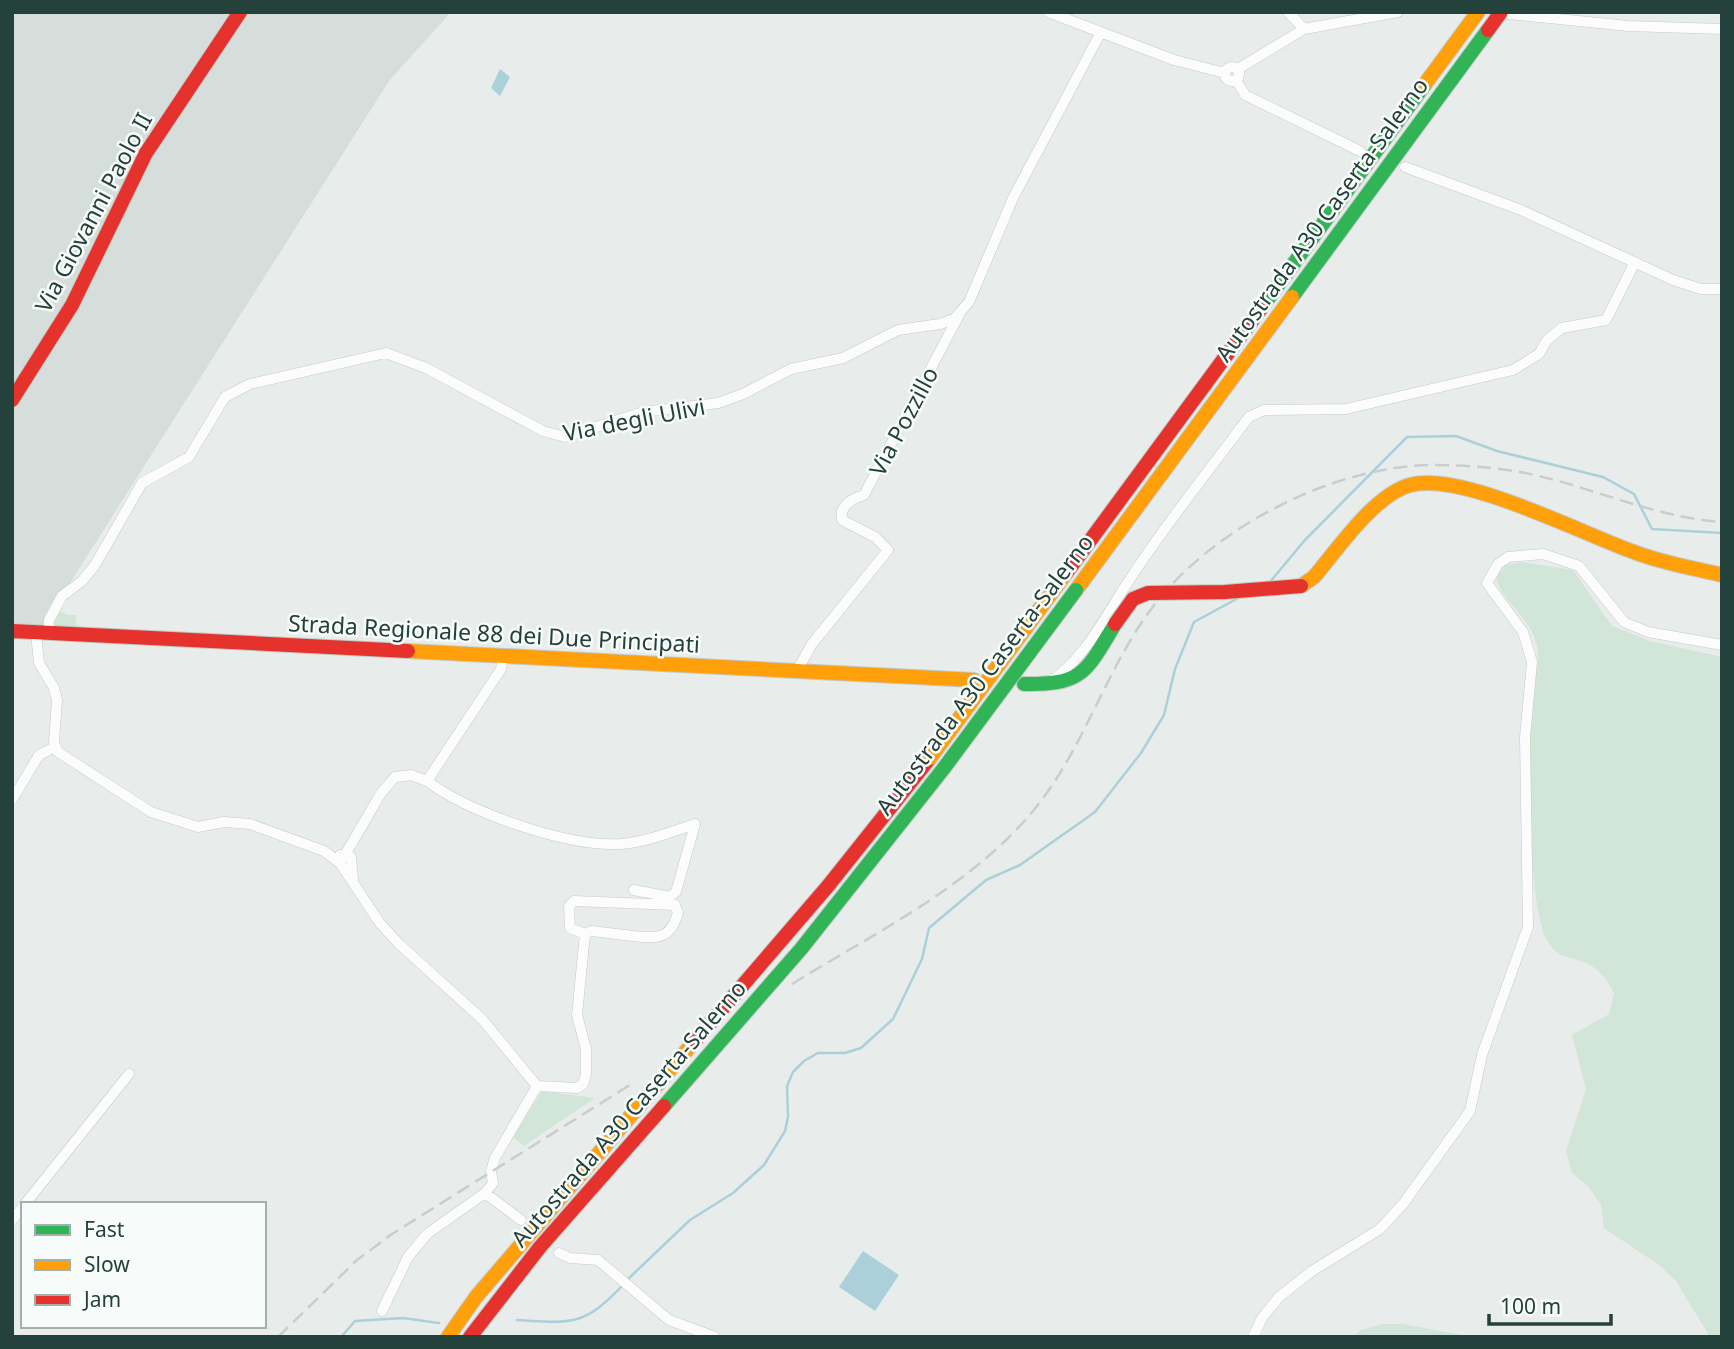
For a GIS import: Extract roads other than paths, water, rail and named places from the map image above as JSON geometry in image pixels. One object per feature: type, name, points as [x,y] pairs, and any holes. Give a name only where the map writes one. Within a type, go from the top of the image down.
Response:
[{"type":"main road","name":"Via Giovanni Paolo II","points":[[12,400],[72,304],[146,153],[240,12]]},
{"type":"main road","name":"Autostrada A30 Caserta-Salerno","points":[[448,1337],[508,1258],[828,886],[930,758],[1478,12]]},
{"type":"main road","name":"Autostrada A30 Caserta-Salerno","points":[[470,1337],[540,1247],[801,948],[944,768],[1488,30],[1498,12]]},
{"type":"main road","points":[[1024,684],[1047,684],[1072,679],[1094,657],[1133,599],[1148,593],[1225,592],[1301,586],[1314,577],[1390,497],[1410,485],[1431,482],[1542,515],[1636,553],[1722,575]]},
{"type":"main road","name":"Strada Regionale 88 dei Due Principati","points":[[12,631],[974,680]]},
{"type":"street","points":[[1048,12],[1174,60],[1225,73],[1230,66],[1245,95],[1360,151]]},
{"type":"street","points":[[1288,12],[1304,29]]},
{"type":"street","points":[[1237,75],[1304,29],[1398,12]]},
{"type":"street","points":[[1498,12],[1551,15],[1628,26],[1722,29]]},
{"type":"street","points":[[959,315],[969,302],[1013,198],[1100,34]]},
{"type":"street","points":[[1405,167],[1521,210],[1702,289],[1722,289]]},
{"type":"street","points":[[1047,684],[1064,673],[1084,650],[1132,576],[1249,416],[1264,411],[1346,409],[1513,370],[1539,354],[1547,340],[1562,328],[1606,320],[1635,262]]},
{"type":"street","name":"Via degli Ulivi","points":[[42,633],[62,596],[82,581],[95,565],[142,483],[189,457],[225,397],[250,384],[386,353],[426,368],[543,431],[565,437],[643,412],[718,403],[743,394],[790,369],[843,358],[898,330],[940,324],[959,315]]},
{"type":"street","name":"Via Pozzillo","points":[[797,671],[811,644],[888,550],[875,537],[842,520],[842,511],[847,502],[864,495],[959,315]]},
{"type":"street","points":[[1253,1337],[1262,1318],[1279,1297],[1312,1270],[1380,1229],[1403,1204],[1470,1111],[1482,1055],[1528,928],[1525,737],[1532,662],[1523,632],[1487,583],[1490,575],[1498,564],[1508,557],[1543,554],[1579,566],[1624,622],[1648,632],[1722,645]]},
{"type":"street","points":[[42,633],[40,663],[54,688],[57,700],[55,747]]},
{"type":"street","points":[[427,781],[501,669],[503,656]]},
{"type":"street","points":[[12,800],[39,755],[55,747]]},
{"type":"street","points":[[55,747],[96,778],[150,812],[198,827],[224,822],[250,824],[345,860]]},
{"type":"street","points":[[585,934],[577,1015],[586,1049],[586,1074],[583,1084],[577,1088],[537,1086],[482,1019],[398,943],[379,922],[354,883],[345,860],[358,829],[395,777],[411,775],[427,781],[475,811],[528,827],[598,843],[628,843],[695,824],[676,892],[670,897],[634,890]]},
{"type":"street","points":[[574,901],[676,905],[678,913],[673,927],[663,936],[649,938],[591,931],[585,934],[570,928],[569,906],[574,901]]},
{"type":"street","points":[[26,1202],[129,1074]]},
{"type":"street","points":[[382,1311],[408,1257],[427,1234],[485,1194],[493,1183],[491,1171],[495,1158],[537,1086]]},
{"type":"street","points":[[485,1194],[520,1220]]},
{"type":"street","points":[[559,1253],[570,1258],[598,1260],[669,1320],[715,1337]]},
{"type":"water","points":[[500,69],[510,77],[500,96],[491,88]]},
{"type":"water","points":[[863,1251],[899,1275],[875,1311],[839,1287]]},
{"type":"waterway","points":[[1270,582],[1305,540],[1407,437],[1456,436],[1497,451],[1603,477],[1634,494],[1652,529],[1722,533]]},
{"type":"waterway","points":[[627,1280],[690,1220],[733,1193],[764,1165],[785,1131],[788,1117],[787,1086],[793,1072],[804,1061],[818,1053],[845,1053],[861,1048],[893,1019],[922,959],[929,928],[986,880],[1020,865],[1095,812],[1141,753],[1164,715],[1175,669],[1194,622],[1242,596]]},
{"type":"waterway","points":[[517,1320],[551,1322],[576,1319],[597,1309],[623,1285]]},
{"type":"waterway","points":[[341,1337],[355,1321],[403,1318],[439,1323]]},
{"type":"railway","points":[[792,984],[947,889],[1003,843],[1046,795],[1075,747],[1127,646],[1167,590],[1197,560],[1270,511],[1310,492],[1351,478],[1392,468],[1444,465],[1520,472],[1670,514],[1722,522]]},
{"type":"railway","points":[[278,1337],[357,1260],[392,1234],[633,1083]]}]
